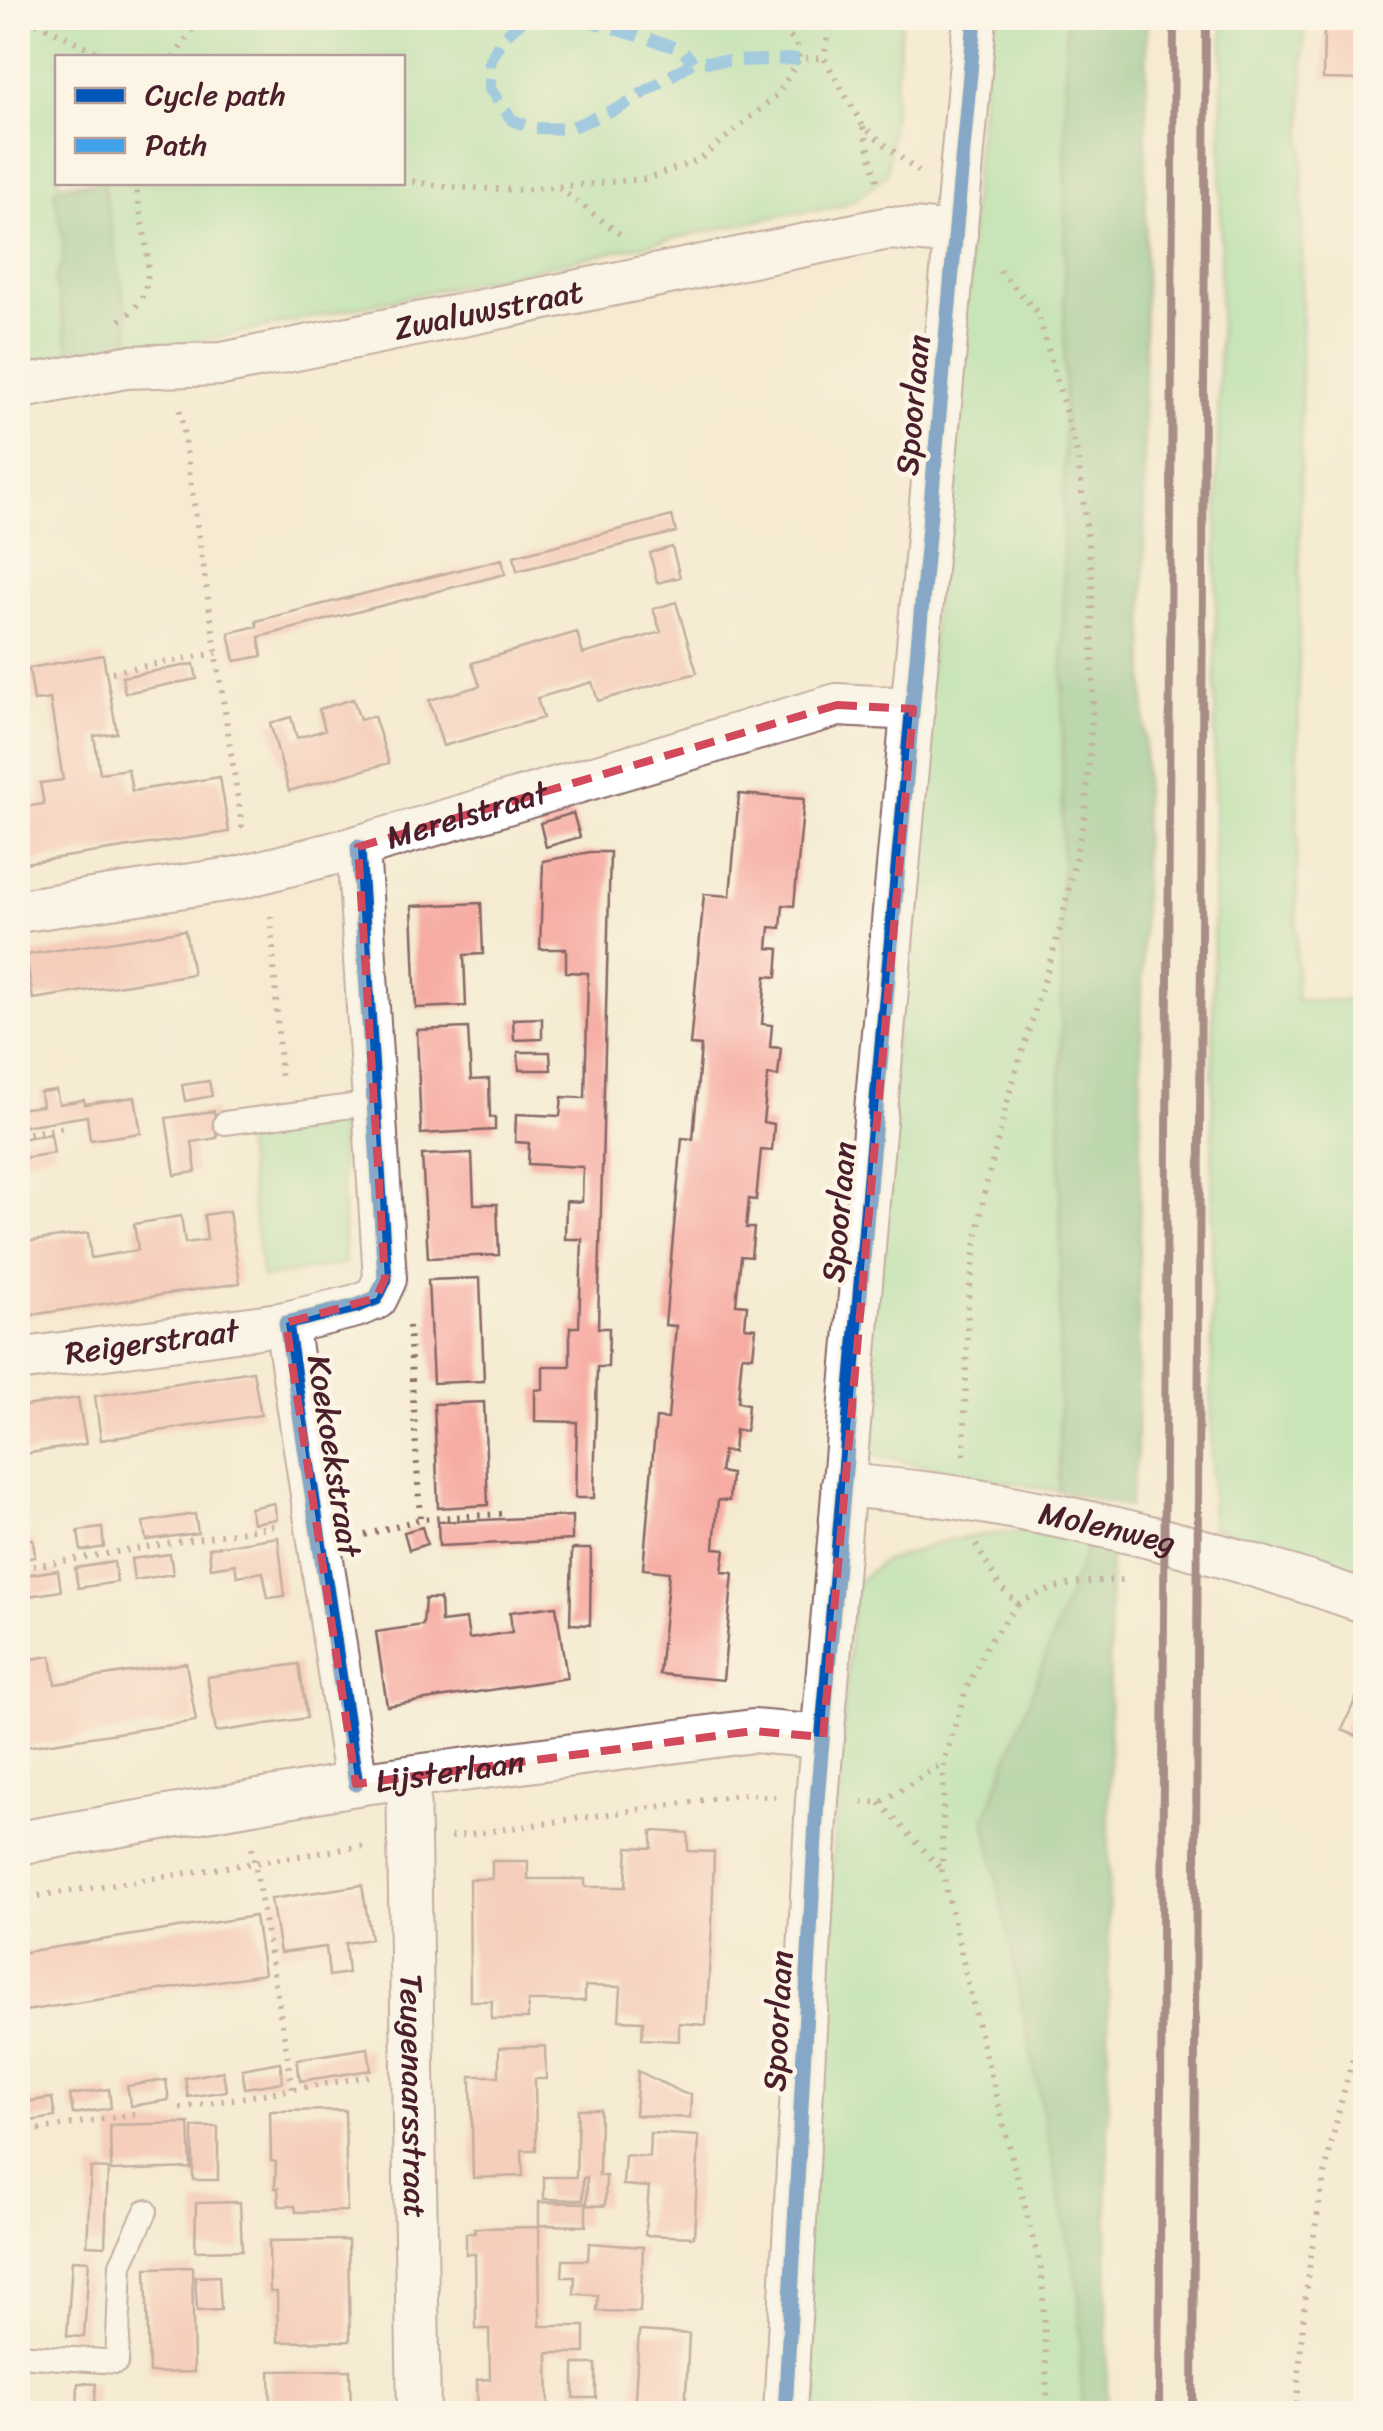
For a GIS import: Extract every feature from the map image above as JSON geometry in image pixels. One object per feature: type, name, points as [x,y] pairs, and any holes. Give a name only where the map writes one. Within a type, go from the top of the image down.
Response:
[{"type":"street","name":"Spoorlaan","points":[[786,2414],[817,1800],[975,18]]},
{"type":"street","name":"Zwaluwstraat","points":[[18,388],[126,367],[222,364],[669,271],[889,228],[958,220]]},
{"type":"street","name":"Merelstraat","points":[[18,911],[238,878],[837,706],[913,709]]},
{"type":"street","points":[[358,846],[385,1279],[376,1298]]},
{"type":"street","name":"Koekoekstraat","points":[[356,1784],[286,1323],[376,1298]]},
{"type":"street","name":"Reigerstraat","points":[[18,1360],[286,1323]]},
{"type":"street","name":"Molenweg","points":[[844,1484],[963,1499],[1105,1526],[1366,1602]]},
{"type":"street","name":"Lijsterlaan","points":[[18,1843],[356,1784],[753,1731],[822,1737]]},
{"type":"street","name":"Teugenaarsstraat","points":[[408,1778],[418,2414]]},
{"type":"lane","points":[[225,1123],[374,1103]]},
{"type":"lane","points":[[18,2354],[117,2362],[121,2264],[146,2211]]},
{"type":"path","points":[[27,18],[103,55]]},
{"type":"path","points":[[176,55],[199,18]]},
{"type":"path","points":[[405,181],[449,188],[559,188],[646,180],[700,160],[778,94],[799,59],[796,42],[765,18]]},
{"type":"path","points":[[831,18],[824,58],[863,126],[958,220],[1038,312],[1078,457],[1092,578],[1093,707],[1085,814],[1060,929],[984,1194],[968,1299],[963,1499],[970,1532],[988,1568],[1018,1604]]},
{"type":"path","points":[[799,59],[824,58]]},
{"type":"path","points":[[863,126],[889,228]]},
{"type":"path","points":[[116,322],[132,313],[144,292],[149,264],[136,185]]},
{"type":"path","points":[[559,188],[669,271]]},
{"type":"path","points":[[173,364],[242,826],[263,844],[268,870],[283,1116]]},
{"type":"path","points":[[112,672],[217,653]]},
{"type":"path","points":[[18,1134],[65,1127]]},
{"type":"path","points":[[376,1298],[408,1308],[420,1519]]},
{"type":"path","points":[[33,1566],[420,1519],[501,1514]]},
{"type":"path","points":[[1048,2414],[1042,2272],[942,1870],[944,1762],[966,1689],[988,1643],[1018,1604],[1041,1591],[1083,1580],[1127,1580]]},
{"type":"path","points":[[817,1800],[880,1802],[944,1762]]},
{"type":"path","points":[[880,1802],[942,1870]]},
{"type":"path","points":[[244,1804],[292,2089]]},
{"type":"path","points":[[1297,2414],[1307,2276],[1319,2199],[1331,2137],[1366,2014]]},
{"type":"path","points":[[180,2108],[413,2069]]},
{"type":"path","points":[[18,2133],[140,2113]]},
{"type":"highlighted area","points":[[837,705],[913,709],[823,1737],[753,1731],[356,1784],[286,1323],[376,1298],[385,1279],[358,847]]},
{"type":"green space","points":[[18,18],[902,18],[887,173],[852,201],[134,356],[103,185],[405,185],[405,55],[55,55],[55,185],[83,185],[54,190],[63,238],[63,262],[55,279],[73,369],[18,381]]},
{"type":"green space","points":[[989,18],[1066,18],[1059,1491],[857,1451]]},
{"type":"green space","points":[[1066,18],[1147,18],[1137,1453],[1129,1507],[1059,1491]]},
{"type":"green space","points":[[1223,18],[1304,18],[1296,1000],[1365,1001],[1365,1582],[1284,1548],[1211,1527]]},
{"type":"green space","points":[[103,185],[134,356],[73,369],[55,279],[63,262],[63,238],[54,189]]},
{"type":"green space","points":[[339,1117],[345,1264],[262,1278],[243,1133]]},
{"type":"green space","points":[[1028,1530],[1090,1537],[1079,2294],[1082,2413],[788,2414],[854,1585],[880,1563],[948,1540]]},
{"type":"green space","points":[[1090,1537],[1110,1540],[1107,2413],[1082,2413],[1079,2294],[985,1819]]},
{"type":"building","points":[[1324,28],[1366,28],[1366,80],[1323,79]]},
{"type":"building","points":[[672,516],[676,532],[517,571],[514,556]]},
{"type":"building","points":[[672,547],[680,577],[657,583],[650,553]]},
{"type":"building","points":[[502,559],[505,574],[259,637],[262,656],[235,661],[229,633],[257,626],[256,621]]},
{"type":"building","points":[[676,602],[697,673],[598,701],[592,682],[537,698],[543,718],[443,746],[429,700],[480,686],[472,663],[577,632],[583,654],[661,632],[653,609]]},
{"type":"building","points":[[103,655],[117,733],[94,736],[100,773],[128,769],[132,791],[220,777],[229,832],[18,864],[18,808],[44,804],[40,783],[63,780],[50,699],[34,701],[29,668]]},
{"type":"building","points":[[194,664],[197,679],[125,693],[122,677]]},
{"type":"building","points":[[353,699],[360,720],[374,716],[389,763],[289,791],[270,723],[291,717],[297,738],[325,730],[319,709]]},
{"type":"building","points":[[739,794],[804,799],[794,906],[783,905],[781,928],[770,927],[768,948],[779,949],[777,977],[766,976],[762,1024],[772,1025],[770,1047],[781,1048],[778,1076],[768,1075],[763,1122],[774,1124],[772,1151],[761,1150],[756,1200],[749,1199],[746,1228],[754,1228],[751,1257],[741,1256],[736,1304],[747,1305],[745,1327],[756,1328],[753,1356],[742,1355],[738,1402],[748,1404],[746,1431],[735,1430],[733,1452],[723,1451],[720,1472],[731,1474],[729,1501],[718,1500],[714,1548],[725,1549],[722,1572],[733,1573],[723,1680],[659,1674],[669,1572],[643,1569],[656,1418],[668,1419],[676,1326],[665,1325],[682,1138],[693,1139],[701,1046],[690,1045],[704,894],[730,896]]},
{"type":"building","points":[[573,813],[580,837],[546,847],[540,823]]},
{"type":"building","points":[[610,852],[598,1328],[609,1328],[608,1367],[597,1367],[594,1498],[575,1498],[577,1422],[535,1421],[535,1390],[543,1389],[543,1366],[570,1366],[570,1327],[579,1327],[582,1239],[565,1239],[566,1201],[582,1202],[583,1167],[528,1164],[529,1143],[515,1142],[516,1114],[560,1116],[562,1097],[585,1098],[588,973],[566,972],[566,949],[540,949],[543,861]]},
{"type":"building","points":[[481,903],[483,954],[464,955],[466,1006],[416,1008],[412,906]]},
{"type":"building","points":[[185,930],[193,974],[33,999],[26,955]]},
{"type":"building","points":[[542,1018],[542,1039],[514,1040],[513,1019]]},
{"type":"building","points":[[468,1028],[471,1080],[489,1079],[490,1117],[495,1117],[495,1130],[421,1134],[417,1030]]},
{"type":"building","points":[[518,1052],[550,1052],[551,1070],[519,1070]]},
{"type":"building","points":[[209,1081],[212,1096],[185,1101],[182,1085]]},
{"type":"building","points":[[56,1090],[59,1104],[135,1097],[141,1133],[90,1140],[87,1116],[18,1127],[18,1109],[42,1106],[40,1092]]},
{"type":"building","points":[[214,1111],[217,1138],[192,1142],[196,1172],[175,1175],[166,1118]]},
{"type":"building","points":[[51,1134],[54,1153],[18,1159],[18,1139]]},
{"type":"building","points":[[472,1153],[474,1204],[497,1204],[499,1255],[428,1258],[422,1155]]},
{"type":"building","points":[[229,1211],[240,1283],[18,1317],[18,1243],[88,1233],[91,1258],[138,1250],[134,1224],[181,1216],[185,1243],[207,1240],[204,1215]]},
{"type":"building","points":[[480,1278],[484,1381],[433,1383],[428,1280]]},
{"type":"building","points":[[253,1371],[261,1415],[101,1440],[95,1396]]},
{"type":"building","points":[[78,1398],[86,1444],[18,1455],[18,1407]]},
{"type":"building","points":[[484,1402],[488,1505],[438,1508],[434,1404]]},
{"type":"building","points":[[274,1503],[277,1519],[253,1523],[250,1508]]},
{"type":"building","points":[[195,1514],[198,1533],[146,1540],[143,1522]]},
{"type":"building","points":[[572,1516],[572,1540],[439,1546],[438,1522]]},
{"type":"building","points":[[422,1527],[427,1544],[409,1550],[404,1532]]},
{"type":"building","points":[[102,1528],[104,1547],[81,1551],[78,1531]]},
{"type":"building","points":[[278,1537],[285,1596],[268,1598],[263,1572],[237,1576],[235,1564],[211,1568],[209,1548]]},
{"type":"building","points":[[33,1539],[35,1557],[18,1560],[18,1541]]},
{"type":"building","points":[[572,1549],[591,1549],[590,1625],[570,1624]]},
{"type":"building","points":[[170,1554],[173,1574],[134,1580],[131,1559]]},
{"type":"building","points":[[114,1562],[117,1582],[78,1588],[75,1568]]},
{"type":"building","points":[[58,1570],[61,1591],[22,1597],[19,1576]]},
{"type":"building","points":[[425,1599],[440,1599],[441,1622],[466,1619],[469,1639],[512,1632],[510,1612],[556,1606],[567,1678],[387,1706],[376,1632],[423,1625]]},
{"type":"building","points":[[51,1656],[55,1684],[186,1663],[196,1721],[18,1748],[18,1661]]},
{"type":"building","points":[[299,1664],[307,1718],[216,1732],[207,1677]]},
{"type":"building","points":[[1356,1698],[1366,1702],[1366,1740],[1342,1730]]},
{"type":"building","points":[[652,1831],[688,1833],[688,1851],[714,1852],[706,2025],[679,2023],[679,2041],[642,2039],[643,2021],[619,2020],[621,1987],[585,1986],[585,2001],[528,2001],[528,2019],[491,2019],[492,2001],[470,2001],[469,1879],[492,1879],[492,1861],[528,1861],[528,1879],[585,1879],[585,1887],[626,1887],[628,1847],[652,1848]]},
{"type":"building","points":[[362,1885],[371,1939],[345,1943],[348,1973],[329,1976],[326,1947],[280,1953],[271,1899]]},
{"type":"building","points":[[255,1916],[264,1974],[18,2012],[18,1953]]},
{"type":"building","points":[[545,2046],[546,2079],[535,2079],[536,2150],[522,2150],[523,2176],[473,2178],[471,2076],[499,2076],[499,2048]]},
{"type":"building","points":[[368,2048],[371,2070],[300,2081],[297,2059]]},
{"type":"building","points":[[280,2062],[283,2082],[244,2088],[242,2069]]},
{"type":"building","points":[[223,2071],[226,2091],[188,2097],[185,2078]]},
{"type":"building","points":[[638,2071],[691,2094],[690,2118],[635,2115]]},
{"type":"building","points":[[166,2080],[169,2100],[131,2106],[127,2086]]},
{"type":"building","points":[[109,2089],[111,2108],[73,2114],[70,2095]]},
{"type":"building","points":[[52,2098],[55,2117],[18,2123],[18,2103]]},
{"type":"building","points":[[578,2109],[600,2109],[599,2176],[606,2176],[605,2206],[587,2205],[587,2177],[583,2178],[583,2200],[544,2199],[544,2177],[576,2177]]},
{"type":"building","points":[[345,2110],[347,2211],[296,2212],[295,2206],[279,2206],[276,2162],[271,2161],[270,2111]]},
{"type":"building","points":[[189,2123],[191,2168],[111,2171],[110,2125]]},
{"type":"building","points":[[193,2127],[218,2127],[218,2180],[193,2180]]},
{"type":"building","points":[[650,2133],[699,2136],[694,2237],[645,2235],[649,2187],[623,2185],[625,2155],[649,2157]]},
{"type":"building","points":[[91,2168],[108,2169],[105,2246],[87,2245]]},
{"type":"building","points":[[240,2202],[242,2250],[195,2251],[196,2203]]},
{"type":"building","points":[[539,2202],[586,2203],[586,2226],[539,2225]]},
{"type":"building","points":[[539,2227],[540,2326],[585,2326],[585,2353],[548,2353],[549,2414],[478,2414],[477,2380],[490,2379],[489,2329],[476,2329],[475,2254],[466,2254],[466,2233],[475,2233],[474,2228]]},
{"type":"building","points":[[348,2240],[350,2341],[278,2342],[277,2292],[270,2292],[269,2241]]},
{"type":"building","points":[[589,2243],[643,2247],[640,2312],[597,2311],[598,2295],[574,2294],[575,2277],[562,2277],[563,2260],[588,2260]]},
{"type":"building","points":[[72,2260],[89,2261],[84,2337],[67,2336]]},
{"type":"building","points":[[192,2267],[194,2372],[149,2373],[146,2268]]},
{"type":"building","points":[[219,2276],[221,2310],[197,2311],[195,2277]]},
{"type":"building","points":[[639,2331],[689,2334],[685,2414],[634,2414]]},
{"type":"building","points":[[574,2364],[596,2364],[596,2398],[574,2398]]},
{"type":"building","points":[[350,2370],[351,2414],[271,2414],[270,2371]]},
{"type":"building","points":[[78,2383],[96,2384],[94,2414],[77,2414]]},
{"type":"building","points":[[180,2405],[225,2406],[225,2414],[180,2414]]},
{"type":"railway","points":[[1159,2414],[1174,18]]},
{"type":"railway","points":[[1193,2414],[1206,18]]},
{"type":"marked path","points":[[525,18],[501,39],[490,62],[490,89],[512,120],[533,128],[567,129],[619,108],[693,62],[799,59]]},
{"type":"marked path","points":[[579,18],[681,49],[693,62]]},
{"type":"cycle path","points":[[785,2414],[817,1800],[975,18]]},
{"type":"cycle path","points":[[356,1784],[286,1323],[376,1298],[385,1279],[358,847]]}]
